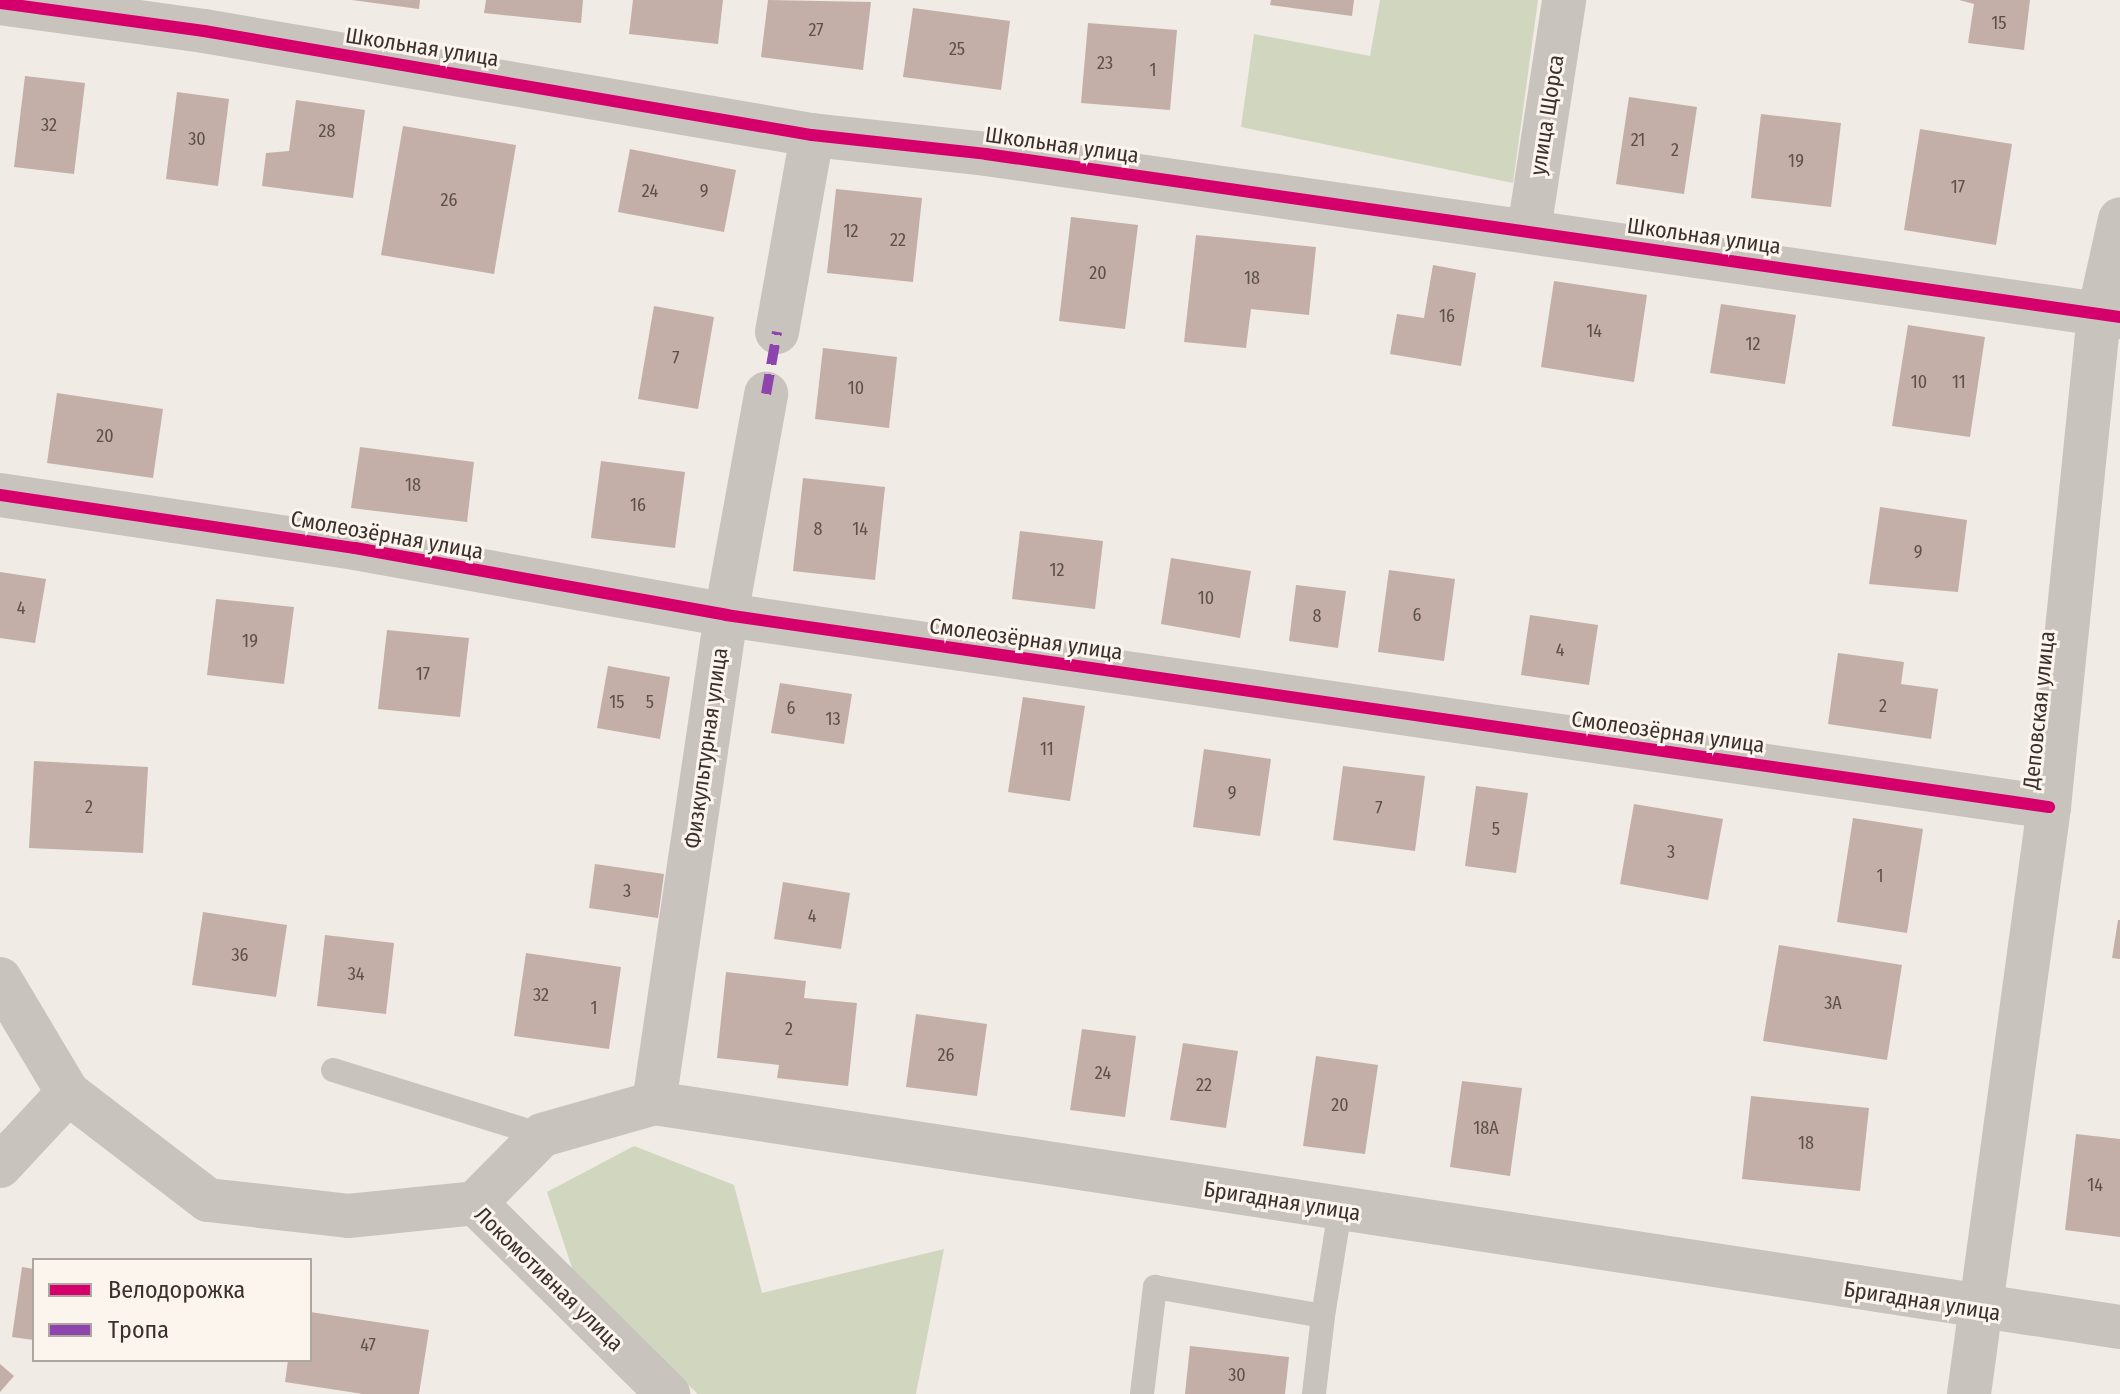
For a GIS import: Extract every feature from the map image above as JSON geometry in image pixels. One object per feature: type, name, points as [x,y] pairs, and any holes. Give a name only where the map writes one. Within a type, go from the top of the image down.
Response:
[{"type":"street","name":"улица Щорса","points":[[1529,230],[1564,0]]},
{"type":"street","name":"Школьная улица","points":[[0,3],[235,36],[812,135],[1529,230],[2110,316]]},
{"type":"street","points":[[777,332],[812,135]]},
{"type":"street","name":"Деповская улица","points":[[1969,1394],[2049,807],[2120,219]]},
{"type":"street","name":"Физкультурная улица","points":[[654,1103],[726,615],[766,394]]},
{"type":"street","name":"Смолеозёрная улица","points":[[0,495],[355,548],[726,615],[2049,807]]},
{"type":"street","points":[[0,979],[68,1093],[0,1166]]},
{"type":"street","name":"Локомотивная улица","points":[[68,1093],[208,1200],[348,1216],[475,1203],[668,1394]]},
{"type":"street","name":"Бригадная улица","points":[[475,1203],[542,1135],[654,1103],[1982,1311],[2120,1327]]},
{"type":"lane","points":[[333,1070],[542,1135]]},
{"type":"lane","points":[[1314,1394],[1340,1210]]},
{"type":"lane","points":[[1142,1394],[1155,1287],[1323,1316]]},
{"type":"green space","points":[[1380,0],[1538,0],[1513,183],[1241,127],[1254,34],[1370,56]]},
{"type":"green space","points":[[634,1146],[734,1185],[762,1293],[944,1249],[916,1394],[698,1394],[576,1280],[547,1192]]},
{"type":"building","points":[[352,0],[420,0],[419,9]]},
{"type":"building","points":[[486,0],[583,0],[581,23],[484,13]]},
{"type":"building","points":[[633,0],[723,0],[718,44],[629,34]]},
{"type":"building","points":[[768,0],[871,2],[863,70],[761,57]]},
{"type":"building","points":[[1271,0],[1354,0],[1352,16],[1270,5]]},
{"type":"building","points":[[1959,0],[2030,0],[2024,50],[1968,43],[1974,4]]},
{"type":"building","points":[[913,8],[1010,21],[1001,90],[903,77]]},
{"type":"building","points":[[1088,23],[1177,30],[1170,110],[1081,103]]},
{"type":"building","points":[[25,76],[85,83],[74,174],[14,167]]},
{"type":"building","points":[[177,92],[229,99],[218,186],[166,179]]},
{"type":"building","points":[[1629,97],[1697,107],[1684,194],[1616,184]]},
{"type":"building","points":[[296,100],[365,110],[353,198],[262,186],[266,153],[289,151]]},
{"type":"building","points":[[1761,114],[1841,123],[1831,207],[1751,198]]},
{"type":"building","points":[[403,126],[516,145],[494,274],[381,255]]},
{"type":"building","points":[[1920,129],[2012,144],[1996,245],[1904,230]]},
{"type":"building","points":[[630,149],[736,170],[724,232],[618,212]]},
{"type":"building","points":[[836,189],[922,198],[913,282],[827,273]]},
{"type":"building","points":[[1071,217],[1138,225],[1125,329],[1059,321]]},
{"type":"building","points":[[1196,235],[1316,247],[1309,315],[1251,309],[1246,348],[1184,342]]},
{"type":"building","points":[[1433,265],[1476,273],[1461,366],[1390,354],[1397,314],[1424,318]]},
{"type":"building","points":[[1554,281],[1647,295],[1634,382],[1541,367]]},
{"type":"building","points":[[1721,304],[1796,315],[1785,384],[1710,373]]},
{"type":"building","points":[[654,306],[714,317],[698,409],[638,399]]},
{"type":"building","points":[[1908,325],[1985,337],[1970,437],[1892,426]]},
{"type":"building","points":[[823,348],[897,357],[889,428],[815,419]]},
{"type":"building","points":[[57,393],[163,409],[153,478],[47,463]]},
{"type":"building","points":[[360,447],[474,462],[467,522],[351,508]]},
{"type":"building","points":[[601,461],[685,472],[675,548],[591,538]]},
{"type":"building","points":[[803,478],[885,487],[875,580],[793,571]]},
{"type":"building","points":[[1880,507],[1967,520],[1958,592],[1869,584]]},
{"type":"building","points":[[1020,531],[1103,541],[1095,609],[1012,599]]},
{"type":"building","points":[[1171,558],[1251,571],[1240,638],[1161,624]]},
{"type":"building","points":[[1389,570],[1455,579],[1444,661],[1378,652]]},
{"type":"building","points":[[0,572],[46,579],[35,643],[0,638]]},
{"type":"building","points":[[1296,585],[1346,591],[1338,648],[1289,641]]},
{"type":"building","points":[[216,599],[294,607],[284,684],[207,675]]},
{"type":"building","points":[[1530,615],[1598,625],[1589,685],[1521,675]]},
{"type":"building","points":[[387,630],[469,638],[460,717],[378,709]]},
{"type":"building","points":[[1838,653],[1904,662],[1901,684],[1938,689],[1931,739],[1828,724]]},
{"type":"building","points":[[608,666],[670,677],[660,739],[597,728]]},
{"type":"building","points":[[780,683],[852,694],[844,744],[771,733]]},
{"type":"building","points":[[1023,697],[1085,706],[1070,801],[1008,792]]},
{"type":"building","points":[[1204,749],[1271,759],[1260,836],[1193,827]]},
{"type":"building","points":[[34,761],[148,767],[143,853],[29,848]]},
{"type":"building","points":[[1343,766],[1425,776],[1415,851],[1333,840]]},
{"type":"building","points":[[1476,786],[1528,793],[1516,873],[1465,866]]},
{"type":"building","points":[[1634,804],[1723,819],[1708,900],[1620,884]]},
{"type":"building","points":[[1853,818],[1923,829],[1907,933],[1837,922]]},
{"type":"building","points":[[595,864],[664,874],[658,918],[589,908]]},
{"type":"building","points":[[783,882],[850,893],[841,949],[774,939]]},
{"type":"building","points":[[203,912],[287,925],[276,997],[192,985]]},
{"type":"building","points":[[2120,920],[2120,959],[2112,958]]},
{"type":"building","points":[[325,935],[394,943],[386,1014],[317,1006]]},
{"type":"building","points":[[1779,945],[1902,965],[1887,1060],[1763,1041]]},
{"type":"building","points":[[526,953],[621,967],[609,1049],[514,1036]]},
{"type":"building","points":[[726,972],[806,981],[804,998],[857,1003],[848,1086],[777,1078],[779,1065],[717,1058]]},
{"type":"building","points":[[916,1014],[987,1024],[977,1096],[906,1087]]},
{"type":"building","points":[[1082,1029],[1136,1036],[1125,1117],[1070,1110]]},
{"type":"building","points":[[1183,1043],[1238,1051],[1226,1128],[1170,1120]]},
{"type":"building","points":[[1316,1056],[1378,1065],[1365,1154],[1303,1146]]},
{"type":"building","points":[[1462,1081],[1522,1088],[1510,1176],[1450,1167]]},
{"type":"building","points":[[1751,1096],[1869,1108],[1860,1191],[1742,1179]]},
{"type":"building","points":[[2076,1134],[2120,1139],[2120,1237],[2065,1230]]},
{"type":"building","points":[[22,1267],[32,1269],[32,1340],[12,1337]]},
{"type":"building","points":[[312,1312],[429,1330],[419,1394],[363,1394],[285,1382],[288,1362],[312,1362]]},
{"type":"building","points":[[1190,1346],[1289,1357],[1285,1394],[1185,1394]]},
{"type":"building","points":[[0,1364],[14,1376],[0,1392]]},
{"type":"marked path","points":[[766,394],[777,332]]},
{"type":"cycle path","points":[[0,3],[204,31],[812,135],[986,154],[2120,317]]},
{"type":"cycle path","points":[[0,495],[355,548],[726,615],[2049,807]]}]
